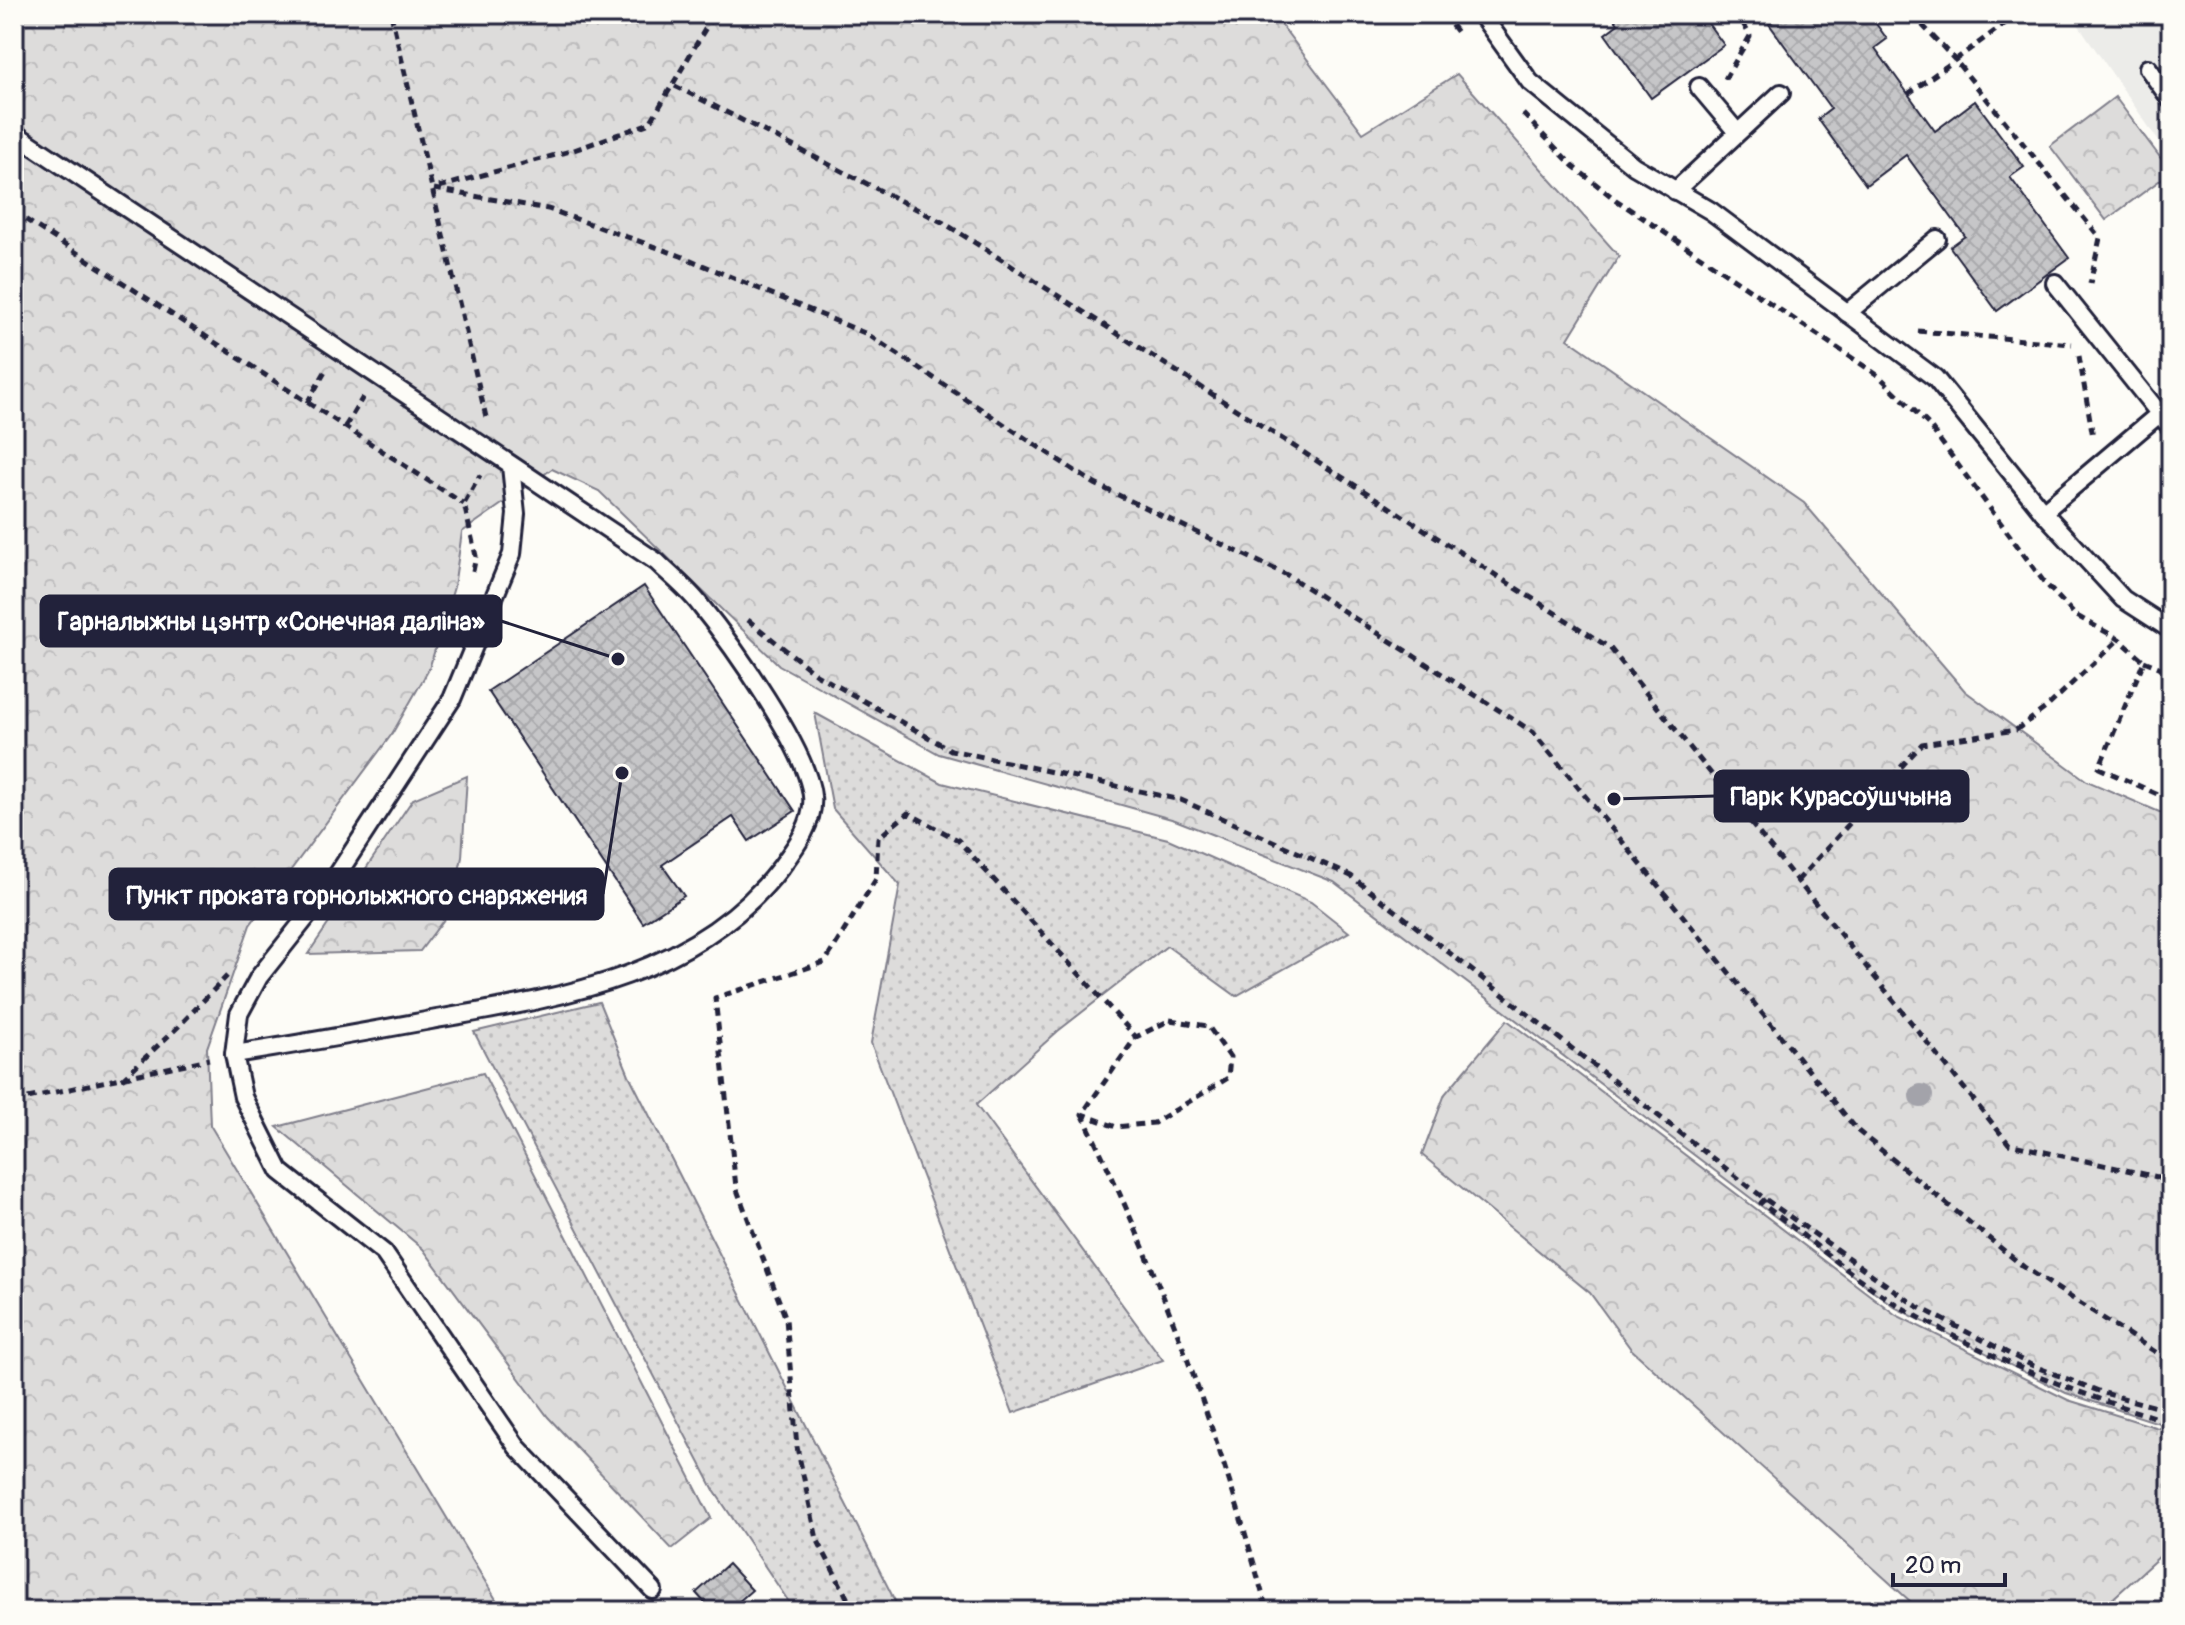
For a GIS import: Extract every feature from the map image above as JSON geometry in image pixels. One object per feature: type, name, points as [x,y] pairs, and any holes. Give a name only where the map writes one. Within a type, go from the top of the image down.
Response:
[{"type":"lane","points":[[1481,14],[1530,82],[1634,166],[1711,211],[1935,378],[2043,512],[2123,599],[2171,630]]},
{"type":"lane","points":[[2148,68],[2171,100]]},
{"type":"lane","points":[[1699,87],[1736,131]]},
{"type":"lane","points":[[1675,191],[1736,131],[1781,93]]},
{"type":"lane","points":[[14,133],[657,562],[700,604],[803,757],[813,799],[801,840],[762,891],[711,935],[646,969],[556,999],[234,1054]]},
{"type":"lane","points":[[1847,313],[1937,239]]},
{"type":"lane","points":[[2055,283],[2165,409],[2171,428]]},
{"type":"lane","points":[[2043,512],[2165,409]]},
{"type":"lane","points":[[511,466],[516,514],[512,554],[452,699],[324,895],[259,977],[239,1014],[234,1054],[243,1097],[280,1171],[384,1253],[517,1447],[653,1590]]},
{"type":"path","points":[[391,14],[434,189],[492,452],[464,504],[476,556],[469,586]]},
{"type":"path","points":[[1443,14],[1469,47]]},
{"type":"path","points":[[1711,101],[1750,36],[1738,14]]},
{"type":"path","points":[[1912,14],[1955,60],[2100,238],[2077,345],[2098,465]]},
{"type":"path","points":[[1908,94],[2018,14]]},
{"type":"path","points":[[434,189],[574,150],[650,123],[675,86],[713,16]]},
{"type":"path","points":[[675,86],[944,223],[1610,648],[2009,1144],[2171,1180]]},
{"type":"path","points":[[1517,109],[1573,166],[1616,200],[1879,376],[1928,424],[2044,582],[2075,615],[2119,639],[2144,661],[2171,672]]},
{"type":"path","points":[[434,189],[548,209],[681,256],[867,334],[1095,484],[1287,575],[1533,732],[1858,1131],[2024,1267],[2171,1362]]},
{"type":"path","points":[[14,212],[464,504]]},
{"type":"path","points":[[1867,327],[2077,345]]},
{"type":"path","points":[[307,403],[339,349]]},
{"type":"path","points":[[738,612],[816,674],[951,750],[1181,800],[1351,876],[1765,1199],[1915,1305],[1986,1342],[2104,1393],[2171,1411]]},
{"type":"path","points":[[1797,881],[1922,744],[2016,730],[2047,707],[2119,639]]},
{"type":"path","points":[[2144,661],[2099,768],[2171,800]]},
{"type":"path","points":[[854,1611],[817,1539],[797,1447],[786,1319],[736,1187],[715,998],[825,962],[876,879],[878,838],[908,813],[958,840],[1136,1037]]},
{"type":"path","points":[[122,1079],[179,1026],[228,974]]},
{"type":"path","points":[[1170,1020],[1208,1026],[1230,1057],[1228,1078],[1154,1123],[1116,1127],[1082,1114],[1136,1037],[1170,1020]]},
{"type":"path","points":[[14,1101],[234,1054]]},
{"type":"path","points":[[1082,1114],[1119,1188],[1203,1408],[1267,1611]]},
{"type":"path","points":[[1765,1199],[1761,1203],[1911,1313],[2027,1373],[2100,1402],[2171,1422]]},
{"type":"shaded area","points":[[2071,14],[2171,14],[2171,159]]},
{"type":"green space","points":[[16,14],[1273,14],[1363,133],[1457,74],[1619,256],[1568,339],[1804,503],[1965,691],[2087,781],[2171,817],[2171,1427],[2066,1393],[1896,1308],[1334,882],[1175,820],[939,754],[779,665],[599,491],[552,469],[462,532],[454,587],[429,669],[392,734],[250,925],[207,1048],[210,1125],[503,1611],[14,1611]]},
{"type":"green space","points":[[2115,97],[2171,172],[2106,220],[2050,146]]},
{"type":"green space","points":[[815,713],[942,783],[1168,839],[1311,902],[1349,932],[1236,996],[1167,946],[1058,1031],[976,1105],[1163,1360],[1013,1413],[871,1043],[900,885],[833,809]]},
{"type":"green space","points":[[467,776],[462,857],[451,910],[420,951],[308,954],[413,799]]},
{"type":"green space","points":[[599,1002],[629,1075],[900,1611],[795,1611],[715,1492],[474,1032]]},
{"type":"green space","points":[[1507,1020],[1896,1315],[2068,1400],[2171,1432],[2171,1546],[2099,1611],[1921,1611],[1631,1349],[1590,1293],[1422,1155],[1445,1094]]},
{"type":"green space","points":[[483,1073],[711,1518],[672,1549],[548,1417],[423,1249],[277,1127]]},
{"type":"building","points":[[1611,14],[1701,14],[1724,45],[1651,98],[1605,34],[1618,24]]},
{"type":"building","points":[[1782,14],[1869,14],[1887,39],[1875,48],[1935,131],[1975,101],[2024,167],[2010,177],[2069,258],[1997,311],[1950,247],[1965,236],[1906,155],[1866,185],[1818,119],[1831,109],[1769,24]]},
{"type":"building","points":[[644,586],[795,811],[749,841],[733,817],[662,865],[684,896],[643,923],[488,691]]},
{"type":"building","points":[[728,1564],[752,1590],[728,1611],[712,1611],[696,1593]]},
{"type":"place","name":"Гарналыжны цэнтр «Сонечная даліна»","points":[[618,659]]},
{"type":"place","name":"Пункт проката горнолыжного снаряжения","points":[[622,773]]},
{"type":"place","name":"Парк Курасоўшчына","points":[[1614,799]]}]
